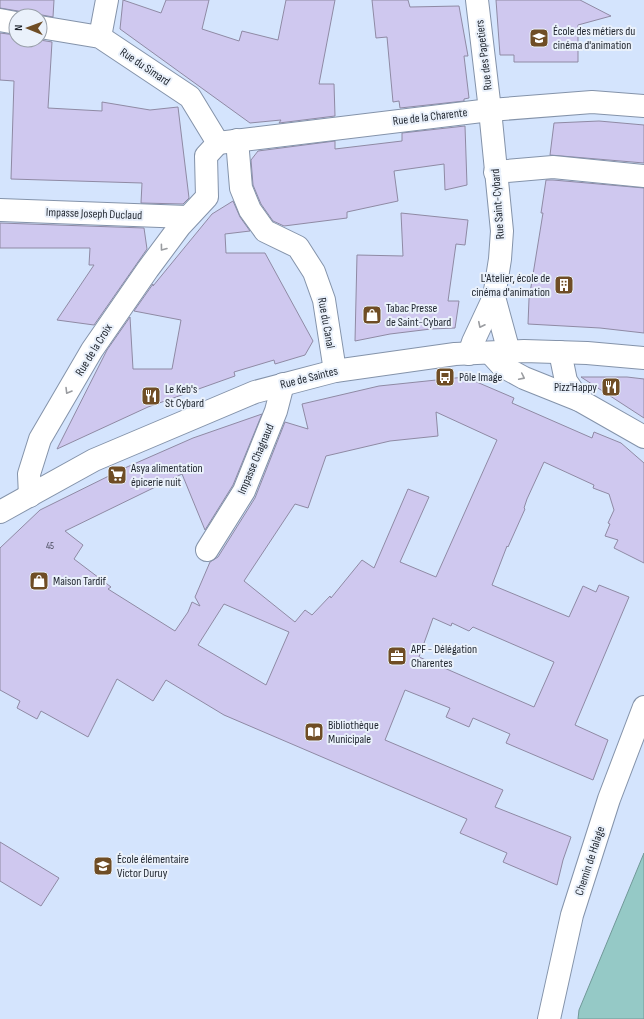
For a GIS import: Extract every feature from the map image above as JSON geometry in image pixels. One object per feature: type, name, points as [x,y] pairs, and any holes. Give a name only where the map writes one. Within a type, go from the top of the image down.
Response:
[{"type":"street","points":[[48,28],[100,37],[107,0]]},
{"type":"street","name":"Rue des Papetiers","points":[[477,0],[490,110]]},
{"type":"street","name":"Rue du Simard","points":[[100,37],[190,97],[227,141]]},
{"type":"street","name":"Rue de la Charente","points":[[227,141],[490,110],[592,102],[644,106]]},
{"type":"street","name":"Rue Saint-Cybard","points":[[490,110],[502,231],[500,259],[494,297],[500,353]]},
{"type":"street","points":[[227,141],[206,156],[207,196],[241,188]]},
{"type":"street","name":"Rue du Canal","points":[[227,141],[241,188],[250,210],[265,231],[298,247],[314,272],[324,300],[335,371]]},
{"type":"street","points":[[495,172],[553,166],[644,176]]},
{"type":"street","name":"Rue de la Croix","points":[[30,496],[29,474],[40,439],[92,350],[148,269],[187,217],[207,196]]},
{"type":"street","name":"Impasse Joseph Duclaud","points":[[0,210],[187,217]]},
{"type":"street","name":"Rue Saint-Cybard","points":[[469,354],[472,342],[494,297]]},
{"type":"street","points":[[560,352],[566,381],[579,400]]},
{"type":"street","name":"Rue de Saintes","points":[[0,512],[94,460],[255,392],[335,371],[444,355],[560,352],[644,358]]},
{"type":"street","points":[[500,353],[502,366],[524,378],[579,400],[644,437]]},
{"type":"street","name":"Impasse Chagnaud","points":[[208,550],[244,492],[276,411],[283,384]]},
{"type":"street","name":"Chemin de Halage","points":[[549,1019],[572,915],[610,799],[644,707]]},
{"type":"shaded area","points":[[644,853],[644,1019],[578,1019],[579,1010]]},
{"type":"building","points":[[0,0],[54,0],[53,17],[48,16],[48,8],[8,8],[8,9],[0,8]]},
{"type":"building","points":[[123,0],[161,13],[166,0],[209,0],[202,29],[239,41],[242,31],[278,40],[286,0],[335,0],[319,84],[334,84],[335,116],[279,123],[281,120],[250,123],[120,29]]},
{"type":"building","points":[[372,0],[408,0],[410,7],[459,6],[468,56],[464,56],[469,98],[464,99],[464,101],[400,108],[399,101],[393,102],[387,37],[376,38]]},
{"type":"building","name":"École des métiers du cinéma d'animation","points":[[496,0],[580,0],[611,16],[578,25],[578,62],[514,62],[514,55],[500,55]]},
{"type":"building","points":[[0,33],[8,34],[8,48],[48,48],[48,41],[52,42],[48,108],[102,111],[102,102],[150,110],[178,107],[189,198],[183,204],[141,203],[142,183],[11,179],[14,81],[0,80]]},
{"type":"building","points":[[599,121],[644,125],[644,163],[550,155],[554,123]]},
{"type":"building","points":[[465,126],[467,185],[445,190],[444,164],[394,171],[398,201],[347,212],[347,218],[284,226],[273,221],[261,204],[253,185],[251,160],[258,151],[335,141],[335,149],[402,141],[402,133]]},
{"type":"building","points":[[546,180],[644,188],[644,333],[600,328],[528,324],[529,299],[543,213],[541,213]]},
{"type":"building","points":[[233,201],[240,217],[250,231],[225,234],[226,253],[265,253],[313,341],[305,355],[275,364],[274,360],[234,372],[235,376],[148,407],[57,449],[107,350],[130,317],[133,369],[172,369],[181,320],[134,311],[153,284],[153,286],[212,214]]},
{"type":"building","points":[[401,213],[468,220],[465,245],[456,244],[448,301],[459,301],[455,328],[431,329],[390,334],[355,341],[357,255],[403,256]]},
{"type":"building","points":[[0,223],[144,228],[147,249],[94,325],[57,320],[94,265],[89,265],[90,248],[0,248]]},
{"type":"building","points":[[465,377],[514,398],[512,403],[592,438],[594,432],[621,443],[644,463],[644,563],[614,548],[618,540],[605,536],[610,524],[608,523],[614,510],[609,494],[593,488],[594,485],[544,462],[527,499],[525,509],[508,547],[507,546],[492,585],[569,617],[583,586],[596,592],[599,585],[629,597],[575,725],[608,740],[593,780],[506,743],[510,734],[473,718],[469,727],[446,717],[450,708],[405,690],[385,740],[503,790],[495,807],[571,837],[563,860],[557,885],[503,862],[507,853],[460,833],[467,819],[224,715],[166,680],[153,701],[117,679],[88,737],[41,711],[37,719],[17,708],[20,701],[0,690],[0,548],[40,510],[127,467],[193,438],[262,414],[233,485],[205,530],[182,474],[65,531],[83,545],[74,559],[111,587],[108,589],[175,631],[188,612],[192,602],[200,606],[195,597],[210,562],[218,557],[255,498],[285,422],[308,429],[302,404],[379,386]],"holes":[[[436,412],[497,440],[436,577],[400,562],[429,497],[408,489],[374,568],[362,560],[331,598],[330,596],[312,615],[305,610],[295,622],[244,581],[295,504],[308,508],[326,456],[390,441],[438,436]],[[224,604],[289,632],[266,685],[198,645]],[[433,618],[451,626],[452,623],[469,631],[473,627],[554,662],[534,707],[419,657]]]},
{"type":"building","points":[[581,377],[627,377],[644,379],[644,418]]},
{"type":"building","points":[[0,842],[59,878],[41,906],[0,881]]},
{"type":"place","name":"École des métiers du cinéma d'animation","points":[[539,38]]},
{"type":"place","name":"L'Atelier, école de cinéma d'animation","points":[[564,285]]},
{"type":"place","name":"Tabac Presse de Saint-Cybard","points":[[372,315]]},
{"type":"place","name":"Pôle Image","points":[[445,377]]},
{"type":"place","name":"Pizz'Happy","points":[[611,387]]},
{"type":"place","name":"Le Keb's St Cybard","points":[[151,396]]},
{"type":"place","name":"Asya alimentation épicerie nuit","points":[[117,475]]},
{"type":"place","name":"Maison Tardif","points":[[39,581]]},
{"type":"place","name":"APF - Délégation Charentes","points":[[397,656]]},
{"type":"place","name":"Bibliothèque Municipale","points":[[314,732]]},
{"type":"place","name":"École élémentaire Victor Duruy","points":[[103,866]]}]
